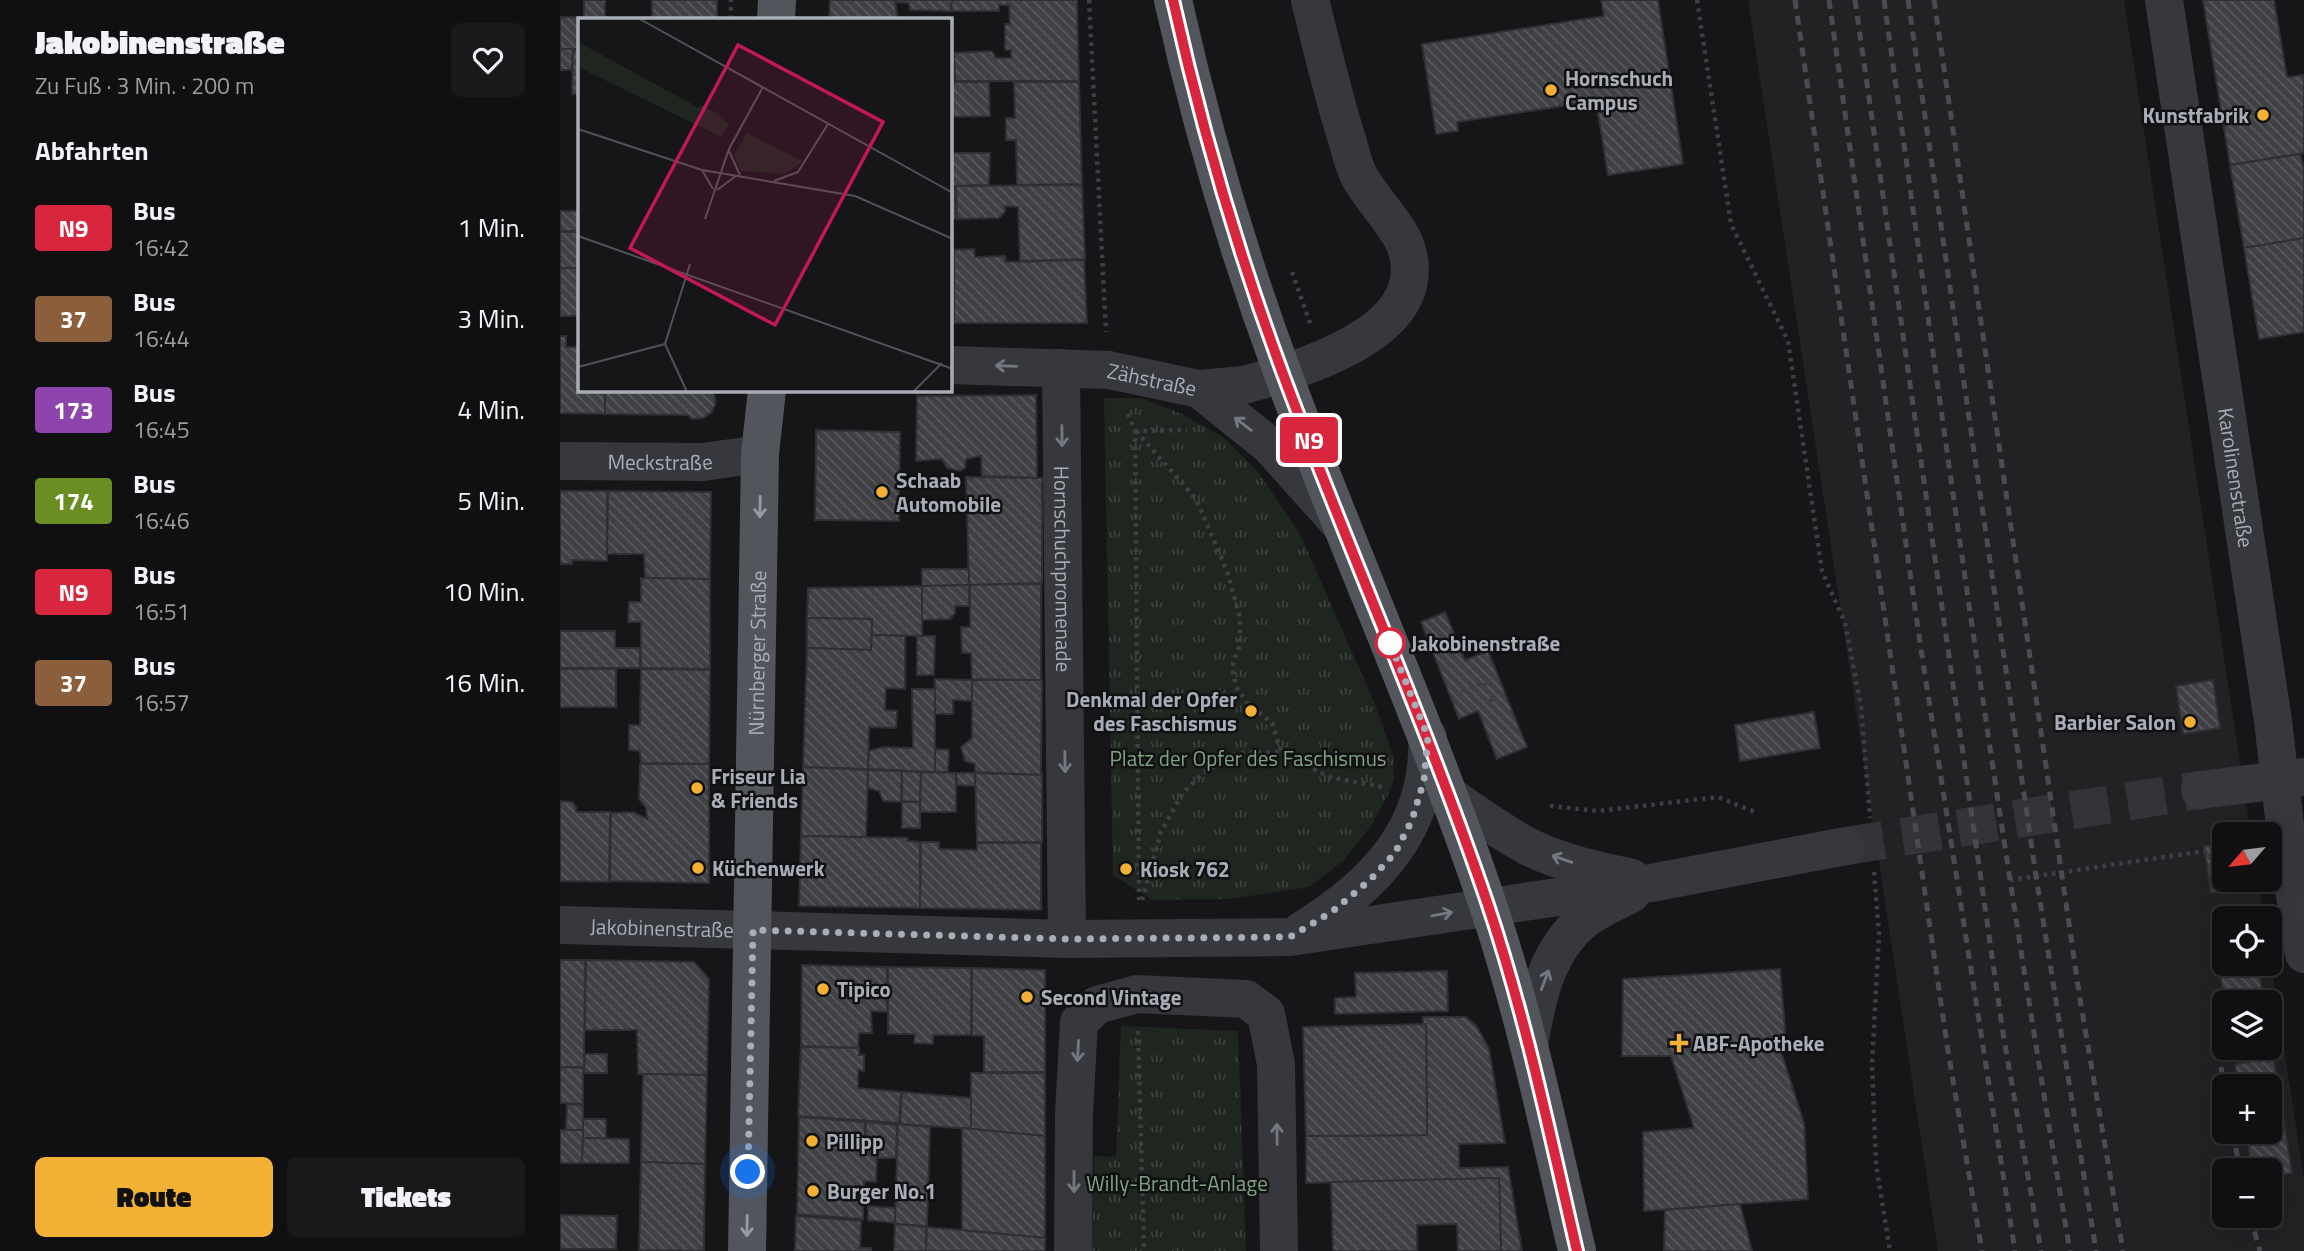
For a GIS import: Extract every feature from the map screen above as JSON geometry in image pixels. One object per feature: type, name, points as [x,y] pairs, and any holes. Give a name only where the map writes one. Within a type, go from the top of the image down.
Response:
[{"type":"main road","points":[[776,18],[777,0]]},
{"type":"main road","points":[[1173,0],[1188,68],[1239,243],[1283,374],[1341,525],[1428,737],[1488,906],[1529,1046],[1577,1251]]},
{"type":"main road","name":"Nürnberger Straße","points":[[747,1251],[760,454],[767,392]]},
{"type":"street","points":[[1199,390],[1244,385],[1283,374],[1349,348],[1378,328],[1402,301],[1411,273],[1405,245],[1358,175],[1329,83],[1310,0]]},
{"type":"street","name":"Karolinenstraße","points":[[2164,0],[2292,779],[2288,854],[2304,954]]},
{"type":"street","name":"Zähstraße","points":[[952,365],[1109,370],[1199,390],[1270,446],[1341,525]]},
{"type":"street","name":"Hornschuchpromenade","points":[[1062,368],[1067,939]]},
{"type":"street","name":"Meckstraße","points":[[560,461],[704,462],[760,454]]},
{"type":"street","points":[[1290,937],[1333,911],[1395,853],[1412,820],[1424,780],[1428,737]]},
{"type":"street","points":[[2200,790],[2292,779]]},
{"type":"street","points":[[1447,794],[1490,824],[1530,847],[1587,868],[1651,883]]},
{"type":"street","name":"Jakobinenstraße","points":[[560,925],[1067,939],[1290,937],[1651,883],[1863,846]]},
{"type":"street","points":[[1529,1046],[1542,983],[1563,943],[1584,920],[1651,883]]},
{"type":"street","points":[[1073,1251],[1074,1114],[1079,1022],[1097,1005],[1137,994],[1246,999],[1266,1014],[1276,1064],[1279,1251]]},
{"type":"path","points":[[731,0],[731,18]]},
{"type":"path","points":[[1089,0],[1109,370],[1135,431],[1196,499],[1227,571],[1240,618],[1240,645],[1232,666],[1236,687],[1248,704],[1272,723],[1281,752]]},
{"type":"path","points":[[1698,0],[1731,224],[1788,341],[1822,571],[1845,623],[1861,706],[1863,846],[1879,934],[1872,1064],[1875,1152],[1889,1251]]},
{"type":"path","points":[[1135,431],[1196,429]]},
{"type":"path","points":[[1135,431],[1139,912],[1161,832],[1182,794],[1203,773],[1238,753],[1281,752],[1329,777],[1382,787]]},
{"type":"path","points":[[1461,691],[1483,682],[1492,702]]},
{"type":"path","points":[[1550,806],[1598,811],[1718,797],[1755,812]]},
{"type":"path","points":[[2010,880],[2205,851]]},
{"type":"path","points":[[1137,994],[1144,1251]]},
{"type":"shaded area","points":[[1748,0],[2124,0],[2249,822],[2212,822],[2212,892],[2260,892],[2262,906],[2212,906],[2212,976],[2273,976],[2275,990],[2212,990],[2212,1060],[2282,1060],[2282,1035],[2304,1179],[2304,1251],[1938,1251]]},
{"type":"green space","name":"Platz der Opfer des Faschismus","points":[[1104,398],[1141,398],[1182,414],[1223,437],[1258,472],[1300,534],[1374,702],[1393,755],[1394,779],[1370,827],[1344,860],[1309,887],[1230,899],[1152,900],[1113,875]]},
{"type":"green space","name":"Willy-Brandt-Anlage","points":[[1121,1026],[1238,1031],[1246,1251],[1092,1251],[1094,1156],[1116,1157]]},
{"type":"building","points":[[584,0],[605,0],[605,18],[584,17]]},
{"type":"building","points":[[652,0],[717,0],[717,18],[652,18]]},
{"type":"building","points":[[830,0],[952,0],[951,11],[910,10],[909,3],[895,2],[898,18],[829,18]]},
{"type":"building","points":[[952,0],[1077,0],[1079,81],[955,81],[954,53],[992,51],[996,58],[1011,58],[1011,50],[1005,50],[1005,24],[1010,24],[1009,5],[999,5],[999,11],[951,11]]},
{"type":"building","name":"Hornschuch Campus","points":[[1601,0],[1658,0],[1683,164],[1608,175],[1596,101],[1457,122],[1458,131],[1436,134],[1422,44],[1604,16]]},
{"type":"building","name":"Kunstfabrik","points":[[2203,0],[2274,0],[2287,77],[2304,75],[2304,153],[2230,165]]},
{"type":"building","points":[[560,17],[584,17],[578,18],[578,49],[560,49]]},
{"type":"building","points":[[560,49],[573,49],[572,70],[560,70]]},
{"type":"building","points":[[573,50],[578,50],[578,94],[572,94]]},
{"type":"building","points":[[952,82],[989,82],[990,116],[952,117]]},
{"type":"building","points":[[1014,82],[1079,82],[1082,184],[1017,185],[1016,140],[1006,140],[1006,118],[1015,118]]},
{"type":"building","points":[[952,153],[990,153],[989,185],[952,186]]},
{"type":"building","points":[[2300,154],[2304,169],[2304,238],[2244,248],[2230,165]]},
{"type":"building","points":[[1082,185],[1085,259],[1020,261],[1018,207],[1005,206],[1005,212],[999,218],[957,219],[956,186]]},
{"type":"building","points":[[952,186],[955,186],[956,219],[952,219]]},
{"type":"building","points":[[560,211],[578,211],[578,231],[560,231]]},
{"type":"building","points":[[560,232],[578,232],[578,268],[560,268]]},
{"type":"building","points":[[2304,238],[2304,332],[2259,339],[2244,248]]},
{"type":"building","points":[[952,249],[953,249],[952,323]]},
{"type":"building","points":[[974,249],[975,257],[1005,256],[1006,262],[1084,260],[1087,323],[954,323],[954,250]]},
{"type":"building","points":[[560,268],[578,268],[578,316],[560,316]]},
{"type":"building","points":[[560,336],[566,336],[566,347],[578,347],[578,392],[605,392],[605,414],[560,413]]},
{"type":"building","points":[[605,392],[713,392],[715,398],[712,412],[703,418],[692,419],[688,415],[605,414]]},
{"type":"building","points":[[1036,395],[1037,478],[982,476],[981,456],[966,459],[965,468],[960,471],[947,468],[942,459],[916,461],[917,396]]},
{"type":"building","points":[[816,430],[900,432],[899,521],[815,520]]},
{"type":"building","points":[[966,477],[1042,478],[1042,583],[969,585]]},
{"type":"building","points":[[560,491],[607,491],[607,561],[572,560],[572,564],[560,564]]},
{"type":"building","points":[[608,491],[711,492],[710,579],[645,578],[644,554],[607,554]]},
{"type":"building","points":[[922,569],[969,569],[969,585],[922,586]]},
{"type":"building","points":[[641,578],[710,579],[710,669],[641,668],[641,622],[628,622],[629,602],[641,602]]},
{"type":"building","points":[[1041,584],[1041,680],[972,679],[971,653],[962,653],[961,627],[970,627],[970,585]]},
{"type":"building","points":[[969,585],[969,606],[955,606],[955,613],[950,619],[922,620],[922,586]]},
{"type":"building","points":[[922,586],[922,636],[872,635],[872,619],[807,618],[808,588]]},
{"type":"building","points":[[1445,612],[1465,660],[1488,651],[1527,747],[1497,759],[1478,711],[1459,719],[1421,622]]},
{"type":"building","points":[[807,618],[872,619],[871,650],[807,648]]},
{"type":"building","points":[[560,631],[615,631],[615,648],[640,648],[640,668],[560,668]]},
{"type":"building","points":[[872,635],[905,636],[905,689],[886,688],[885,710],[897,711],[896,728],[869,727],[868,769],[803,767],[807,648],[871,650]]},
{"type":"building","points":[[917,636],[935,636],[934,675],[917,675]]},
{"type":"building","points":[[560,669],[616,669],[616,707],[560,707]]},
{"type":"building","points":[[641,669],[710,670],[709,764],[641,763],[640,751],[629,750],[629,725],[640,725]]},
{"type":"building","points":[[935,679],[972,680],[972,701],[953,700],[953,714],[935,714]]},
{"type":"building","points":[[972,680],[1042,680],[1041,775],[975,772],[975,764],[965,761],[961,747],[972,738]]},
{"type":"building","points":[[2213,680],[2220,728],[2183,734],[2176,686]]},
{"type":"building","points":[[912,689],[935,689],[935,772],[868,769],[869,751],[883,747],[913,748]]},
{"type":"building","points":[[1814,712],[1820,748],[1740,761],[1735,725]]},
{"type":"building","points":[[935,749],[949,750],[948,772],[935,772]]},
{"type":"building","points":[[640,764],[709,764],[709,883],[610,881],[611,813],[633,812],[647,819],[646,808],[639,799]]},
{"type":"building","points":[[803,767],[868,770],[866,837],[801,836]]},
{"type":"building","points":[[868,770],[902,771],[901,802],[883,801],[879,791],[868,788]]},
{"type":"building","points":[[902,771],[921,772],[920,802],[902,801]]},
{"type":"building","points":[[921,772],[956,773],[956,812],[920,812]]},
{"type":"building","points":[[956,773],[975,773],[975,786],[957,785]]},
{"type":"building","points":[[975,773],[1042,775],[1042,842],[977,842]]},
{"type":"building","points":[[560,801],[572,802],[576,812],[610,812],[609,882],[560,881]]},
{"type":"building","points":[[902,802],[920,802],[920,828],[902,828]]},
{"type":"building","points":[[801,836],[908,838],[907,841],[920,842],[920,908],[799,906]]},
{"type":"building","points":[[921,842],[939,842],[939,849],[977,850],[977,843],[1041,843],[1041,910],[920,908]]},
{"type":"building","points":[[2212,845],[2212,892],[2220,892],[2211,893],[2204,846]]},
{"type":"building","points":[[560,960],[585,960],[584,1067],[560,1067]]},
{"type":"building","points":[[586,960],[694,962],[709,979],[707,1075],[638,1074],[637,1030],[585,1030]]},
{"type":"building","points":[[802,965],[887,967],[887,1012],[871,1011],[872,1033],[859,1033],[858,1048],[801,1046]]},
{"type":"building","points":[[888,967],[971,968],[971,1035],[933,1035],[933,1044],[914,1043],[915,1034],[888,1034]]},
{"type":"building","points":[[972,968],[1045,970],[1045,1072],[984,1072],[984,1036],[972,1035]]},
{"type":"building","points":[[1780,969],[1786,1041],[1778,1042],[1804,1123],[1808,1199],[1644,1211],[1643,1132],[1694,1128],[1671,1056],[1622,1056],[1623,979]]},
{"type":"building","points":[[1447,971],[1448,1011],[1335,1014],[1335,998],[1356,997],[1355,973]]},
{"type":"building","points":[[2221,976],[2260,976],[2262,990],[2223,990]]},
{"type":"building","points":[[1423,1017],[1466,1017],[1477,1027],[1489,1049],[1505,1143],[1459,1144],[1459,1168],[1508,1167],[1522,1251],[1501,1251],[1499,1178],[1306,1183],[1306,1136],[1427,1135],[1426,1024],[1423,1024]]},
{"type":"building","points":[[1426,1024],[1427,1135],[1306,1136],[1303,1027]]},
{"type":"building","points":[[801,1047],[859,1048],[859,1055],[864,1055],[864,1071],[858,1070],[858,1088],[901,1092],[899,1123],[798,1116]]},
{"type":"building","points":[[585,1054],[607,1054],[607,1073],[584,1073]]},
{"type":"building","points":[[2274,1060],[2276,1074],[2236,1074],[2235,1064]]},
{"type":"building","points":[[560,1067],[583,1068],[583,1104],[560,1103]]},
{"type":"building","points":[[971,1073],[1045,1073],[1045,1136],[971,1129]]},
{"type":"building","points":[[643,1074],[707,1075],[705,1164],[641,1162]]},
{"type":"building","points":[[902,1092],[971,1098],[971,1129],[900,1124]]},
{"type":"building","points":[[567,1104],[583,1105],[583,1130],[566,1130]]},
{"type":"building","points":[[2282,1111],[2292,1173],[2282,1175],[2282,1158],[2250,1158],[2248,1144],[2282,1144]]},
{"type":"building","points":[[799,1117],[865,1122],[864,1153],[877,1154],[876,1182],[864,1181],[863,1219],[797,1214]]},
{"type":"building","points":[[583,1119],[606,1119],[606,1138],[583,1138]]},
{"type":"building","points":[[866,1122],[897,1125],[896,1158],[878,1158],[878,1153],[865,1153]]},
{"type":"building","points":[[898,1124],[930,1127],[927,1226],[895,1224]]},
{"type":"building","points":[[962,1128],[1045,1136],[1045,1238],[962,1230]]},
{"type":"building","points":[[560,1130],[583,1130],[582,1163],[560,1163]]},
{"type":"building","points":[[583,1138],[629,1139],[629,1163],[582,1163]]},
{"type":"building","points":[[641,1162],[705,1164],[704,1251],[639,1250]]},
{"type":"building","points":[[1499,1178],[1501,1251],[1458,1251],[1457,1224],[1417,1225],[1417,1251],[1333,1251],[1331,1182]]},
{"type":"building","points":[[1740,1204],[1752,1251],[1664,1251],[1665,1210]]},
{"type":"building","points":[[868,1206],[895,1208],[895,1223],[868,1220]]},
{"type":"building","points":[[560,1215],[617,1216],[616,1249],[560,1249]]},
{"type":"building","points":[[796,1216],[861,1221],[860,1248],[871,1248],[871,1251],[795,1251]]},
{"type":"building","points":[[895,1224],[926,1227],[926,1251],[894,1251]]},
{"type":"building","points":[[927,1227],[1045,1238],[1045,1251],[926,1251]]},
{"type":"tunnel","points":[[1846,846],[2200,790]]},
{"type":"railway","points":[[1795,0],[1948,1051],[1982,1251]]},
{"type":"railway","points":[[1829,0],[1920,643],[2015,1251]]},
{"type":"railway","points":[[1855,0],[2003,1033],[2041,1251]]},
{"type":"railway","points":[[1884,0],[1995,783],[2070,1251]]},
{"type":"railway","points":[[1908,0],[2036,876],[2096,1251]]},
{"type":"railway","points":[[1934,0],[2080,999],[2123,1251]]},
{"type":"railway","points":[[2221,1067],[2222,1074]]},
{"type":"railway","points":[[2235,1144],[2238,1158]]},
{"type":"railway","points":[[2253,1228],[2260,1251]]},
{"type":"bus line","name":"N9","points":[[1173,0],[1188,68],[1239,243],[1283,374],[1341,525],[1428,737],[1488,906],[1529,1046],[1577,1251]]},
{"type":"place","name":"Hornschuch Campus","points":[[1551,90]]},
{"type":"place","name":"Kunstfabrik","points":[[2263,115]]},
{"type":"place","name":"Schaab Automobile","points":[[882,492]]},
{"type":"place","name":"Jakobinenstraße","points":[[1390,643]]},
{"type":"place","name":"Denkmal der Opfer des Faschismus","points":[[1251,711]]},
{"type":"place","name":"Barbier Salon","points":[[2190,722]]},
{"type":"place","name":"Friseur Lia & Friends","points":[[697,788]]},
{"type":"place","name":"Küchenwerk","points":[[698,868]]},
{"type":"place","name":"Kiosk 762","points":[[1126,869]]},
{"type":"place","name":"Tipico","points":[[823,989]]},
{"type":"place","name":"Second Vintage","points":[[1027,997]]},
{"type":"place","name":"ABF-Apotheke","points":[[1679,1043]]},
{"type":"place","name":"Pillipp","points":[[812,1141]]},
{"type":"place","name":"Burger No.1","points":[[813,1191]]},
{"type":"route","points":[[748,1172],[753,930],[1139,940],[1290,937],[1333,911],[1370,880],[1395,853],[1412,820],[1424,780],[1428,737],[1390,643]]}]
